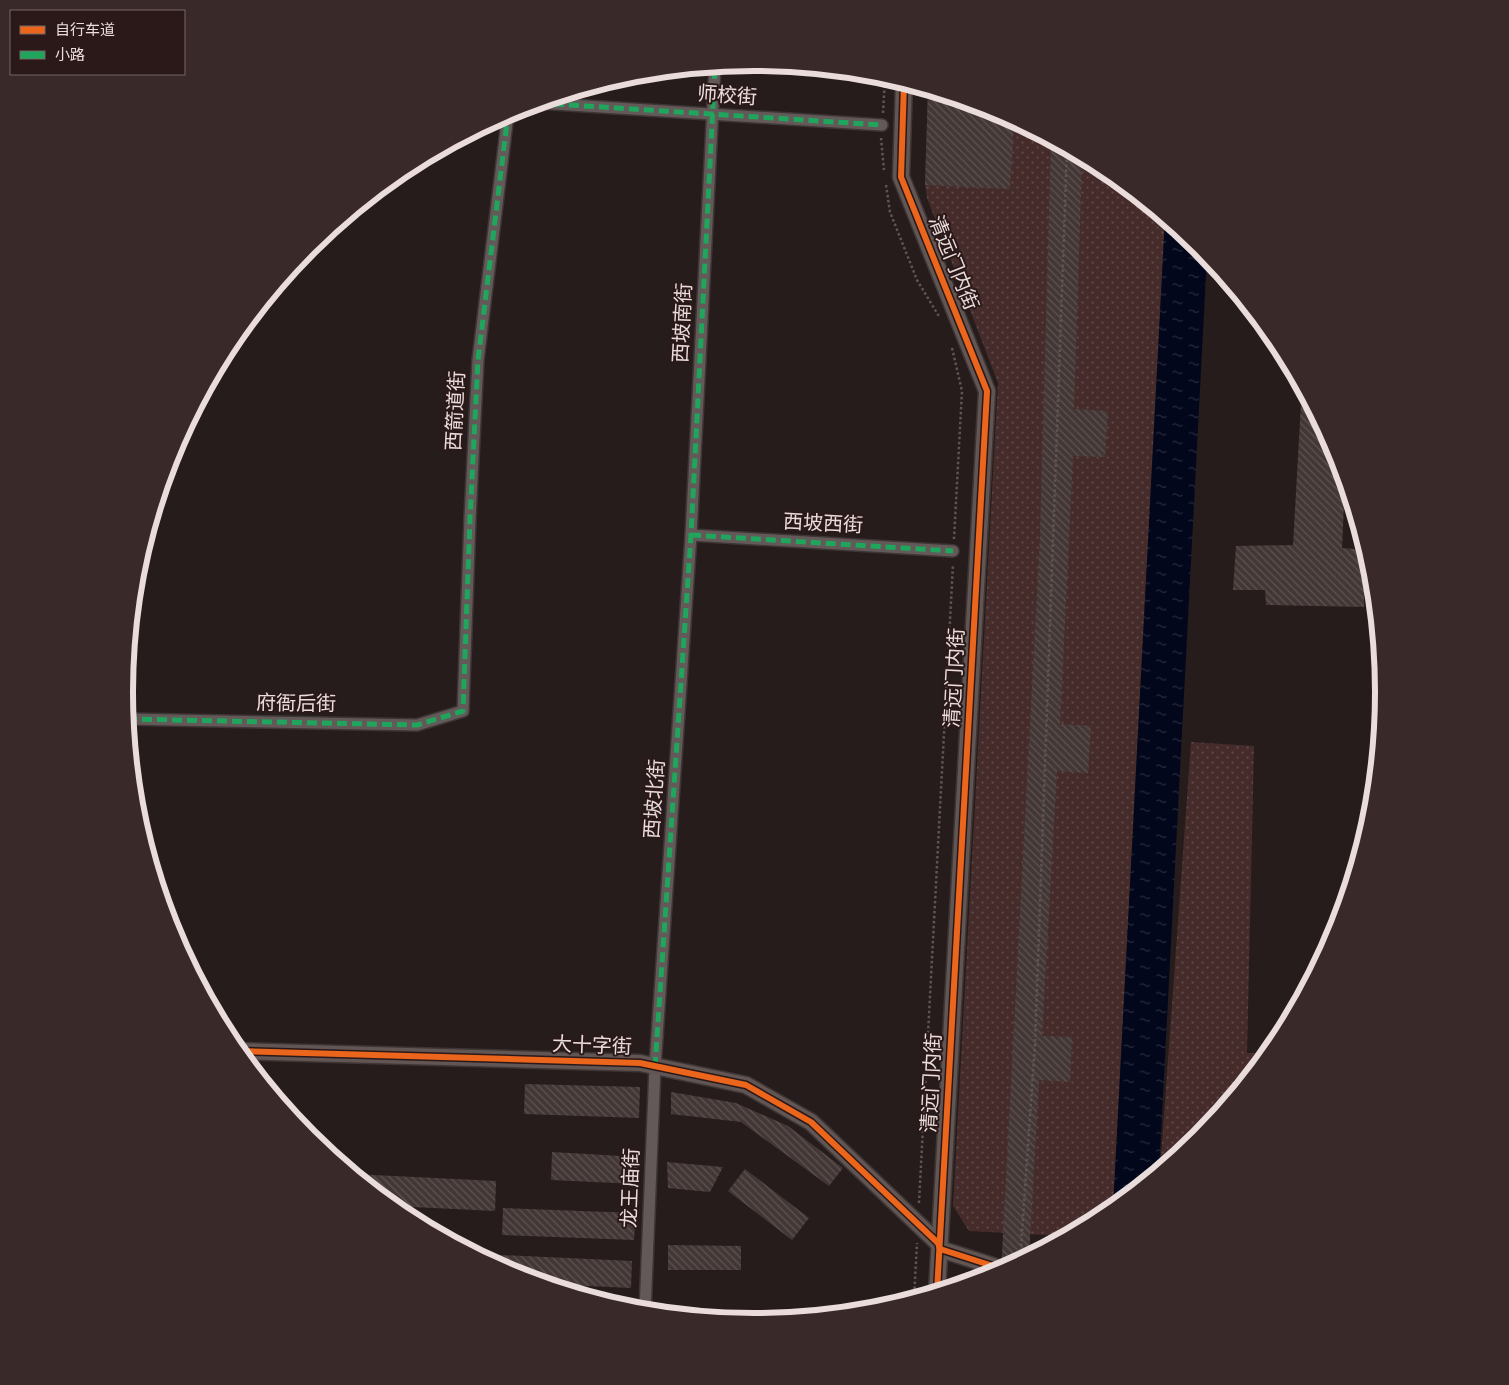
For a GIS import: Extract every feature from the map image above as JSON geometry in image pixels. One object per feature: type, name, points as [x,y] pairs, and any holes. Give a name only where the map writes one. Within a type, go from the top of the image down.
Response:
[{"type":"main road","name":"清远门内街","points":[[904,89],[901,176],[987,391],[937,1286]]},
{"type":"main road","name":"大十字街","points":[[248,1051],[640,1064],[746,1085],[811,1122],[918,1223],[938,1243],[940,1249]]},
{"type":"main road","points":[[940,1249],[992,1266]]},
{"type":"street","name":"西坡南街","points":[[691,535],[715,73]]},
{"type":"street","name":"师校街","points":[[555,104],[882,125]]},
{"type":"street","name":"西箭道街","points":[[463,711],[478,360],[507,123]]},
{"type":"street","name":"西坡西街","points":[[691,535],[953,551]]},
{"type":"street","name":"西坡北街","points":[[655,1066],[691,535]]},
{"type":"street","name":"府衙后街","points":[[134,719],[417,725],[463,711]]},
{"type":"street","name":"龙王庙街","points":[[645,1304],[655,1066]]},
{"type":"path","points":[[885,85],[881,143],[885,173]]},
{"type":"path","points":[[1021,1254],[1035,1044],[1067,155]]},
{"type":"path","points":[[886,182],[890,212],[917,280],[943,324]]},
{"type":"path","points":[[914,1293],[962,391],[950,340]]},
{"type":"shaded area","points":[[928,96],[992,119],[1029,135],[1065,154],[1100,176],[1165,226],[1114,1199],[1057,1235],[969,1231],[953,1206],[998,383],[927,198],[925,185]]},
{"type":"shaded area","points":[[1191,742],[1254,746],[1247,1053],[1260,1053],[1222,1102],[1194,1132],[1161,1163]]},
{"type":"water","points":[[1165,226],[1206,266],[1159,1164],[1114,1199]]},
{"type":"building","points":[[928,96],[954,104],[1014,128],[1010,189],[925,185]]},
{"type":"building","points":[[1051,147],[1082,165],[1074,409],[1108,411],[1105,457],[1073,456],[1060,724],[1091,726],[1088,773],[1057,771],[1042,1036],[1072,1037],[1070,1082],[1039,1080],[1029,1250],[1002,1262],[1040,537]]},
{"type":"building","points":[[1301,398],[1328,455],[1344,497],[1342,548],[1359,549],[1368,596],[1364,596],[1364,607],[1266,605],[1265,590],[1233,590],[1236,546],[1293,545]]},
{"type":"building","points":[[525,1084],[640,1087],[639,1118],[524,1114]]},
{"type":"building","points":[[671,1092],[736,1103],[788,1126],[843,1168],[829,1186],[741,1122],[671,1114]]},
{"type":"building","points":[[552,1152],[638,1157],[637,1184],[551,1180]]},
{"type":"building","points":[[667,1162],[723,1167],[710,1192],[668,1188]]},
{"type":"building","points":[[745,1169],[809,1218],[792,1240],[728,1191]]},
{"type":"building","points":[[363,1174],[496,1181],[495,1211],[406,1207]]},
{"type":"building","points":[[503,1208],[636,1213],[634,1240],[502,1235]]},
{"type":"building","points":[[668,1245],[741,1246],[741,1270],[668,1270]]},
{"type":"building","points":[[500,1255],[632,1261],[631,1288],[568,1285],[500,1259]]},
{"type":"marked path","points":[[655,1067],[691,535],[715,73]]},
{"type":"marked path","points":[[555,104],[882,125]]},
{"type":"marked path","points":[[134,719],[417,725],[463,711],[478,360],[507,123]]},
{"type":"marked path","points":[[691,535],[953,551]]},
{"type":"cycle path","points":[[904,89],[901,177],[987,391],[937,1286]]},
{"type":"cycle path","points":[[248,1051],[640,1063],[746,1085],[811,1122],[938,1243],[940,1249]]},
{"type":"cycle path","points":[[940,1249],[992,1266]]}]
